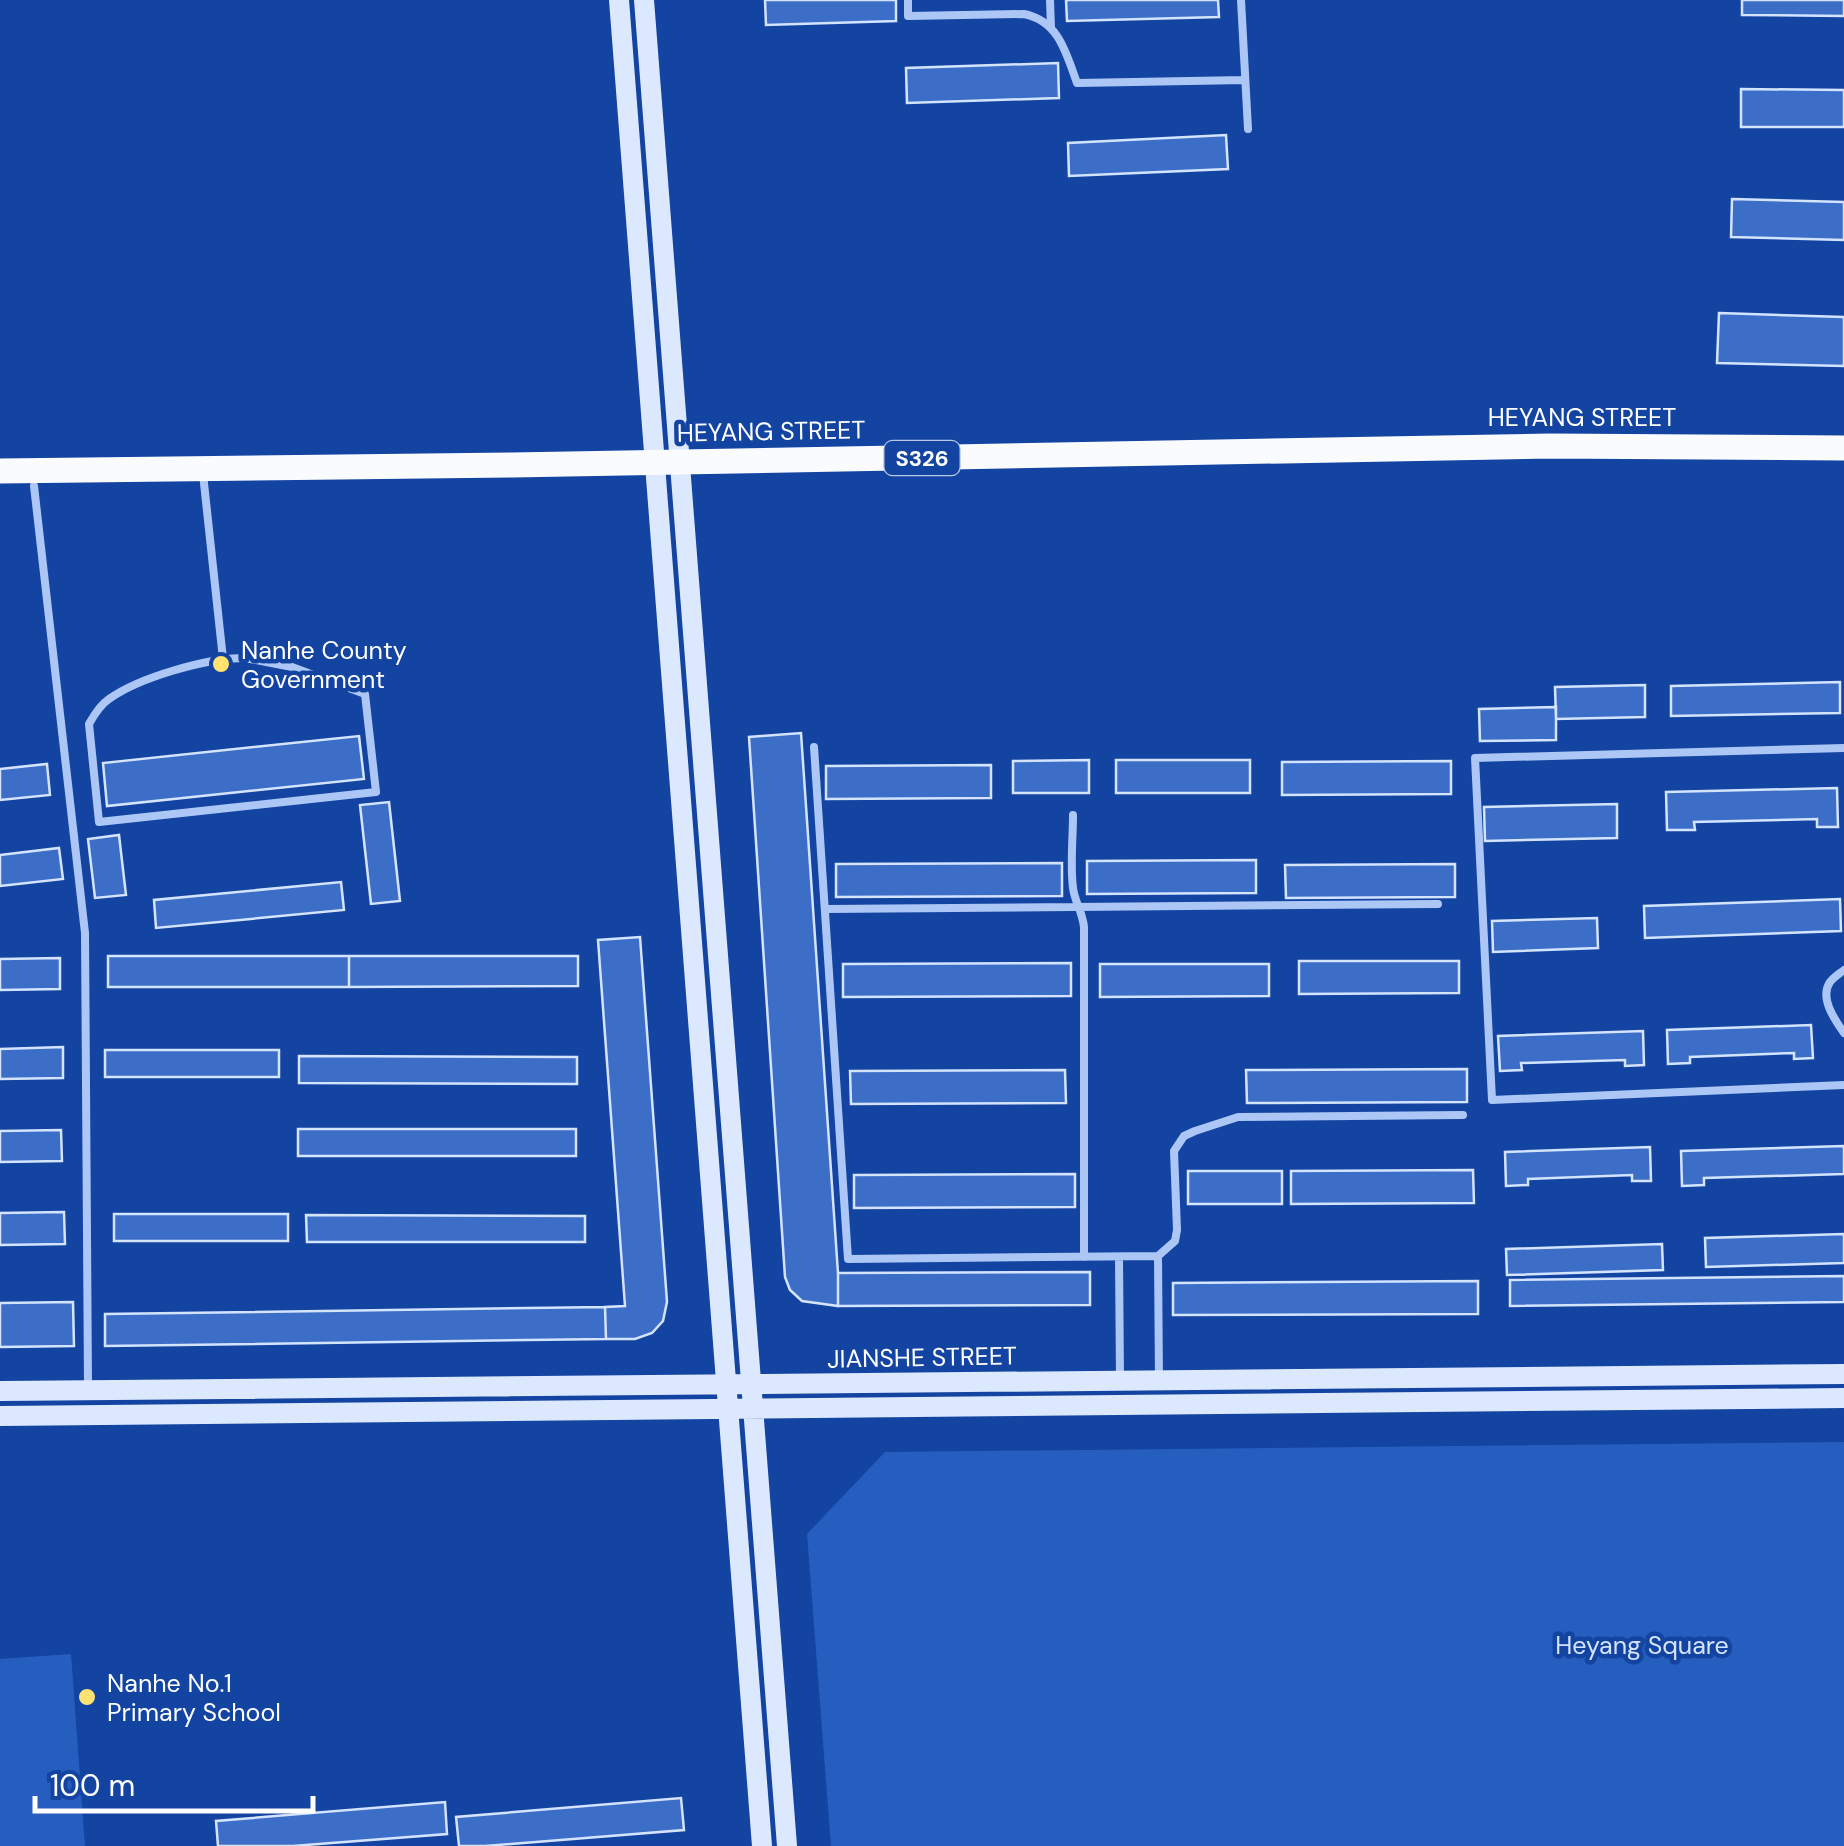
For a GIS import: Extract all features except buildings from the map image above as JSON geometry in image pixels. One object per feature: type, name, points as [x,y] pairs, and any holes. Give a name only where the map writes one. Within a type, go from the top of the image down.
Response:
[{"type":"main road","name":"HEYANG STREET","points":[[668,470],[1550,446],[1844,448]]},
{"type":"main road","name":"HEYANG STREET","points":[[0,486],[203,477],[668,470],[1550,462],[1844,464]]},
{"type":"main road","name":"HEYANG STREET","points":[[0,471],[203,477]]},
{"type":"street","points":[[619,0],[668,470],[751,1384],[787,1846]]},
{"type":"street","points":[[644,0],[668,470],[726,1384],[762,1846]]},
{"type":"street","name":"JIANSHE STREET","points":[[0,1391],[1844,1374]]},
{"type":"street","name":"JIANSHE STREET","points":[[0,1416],[1844,1398]]},
{"type":"lane","points":[[908,0],[908,16],[1035,16],[1051,28],[1063,46],[1077,84],[1245,80]]},
{"type":"lane","points":[[1050,0],[1051,28]]},
{"type":"lane","points":[[1241,0],[1248,130]]},
{"type":"lane","points":[[203,477],[224,659]]},
{"type":"lane","points":[[34,486],[85,933],[88,1390]]},
{"type":"lane","points":[[224,659],[278,664],[365,694],[376,792],[100,822],[89,724],[96,712],[108,699],[152,678],[200,662],[224,659]]},
{"type":"lane","points":[[814,747],[848,1259],[1158,1256],[1175,1241],[1174,1151],[1184,1136],[1194,1131],[1238,1118],[1463,1116]]},
{"type":"lane","points":[[1844,748],[1475,758],[1492,1100],[1844,1084]]},
{"type":"lane","points":[[1073,815],[1072,884],[1084,926],[1084,1257]]},
{"type":"lane","points":[[825,909],[1438,904]]},
{"type":"lane","points":[[1844,970],[1829,983],[1826,992],[1832,1017],[1844,1033]]},
{"type":"lane","points":[[1119,1256],[1120,1380]]},
{"type":"lane","points":[[1158,1256],[1159,1380]]},
{"type":"green space","name":"Heyang Square","points":[[1844,1442],[1844,1846],[831,1846],[807,1534],[885,1452]]},
{"type":"green space","points":[[71,1654],[85,1846],[0,1846],[0,1659]]},
{"type":"place","name":"Nanhe County Government","points":[[221,664]]},
{"type":"place","name":"Nanhe No.1 Primary School","points":[[87,1697]]}]
